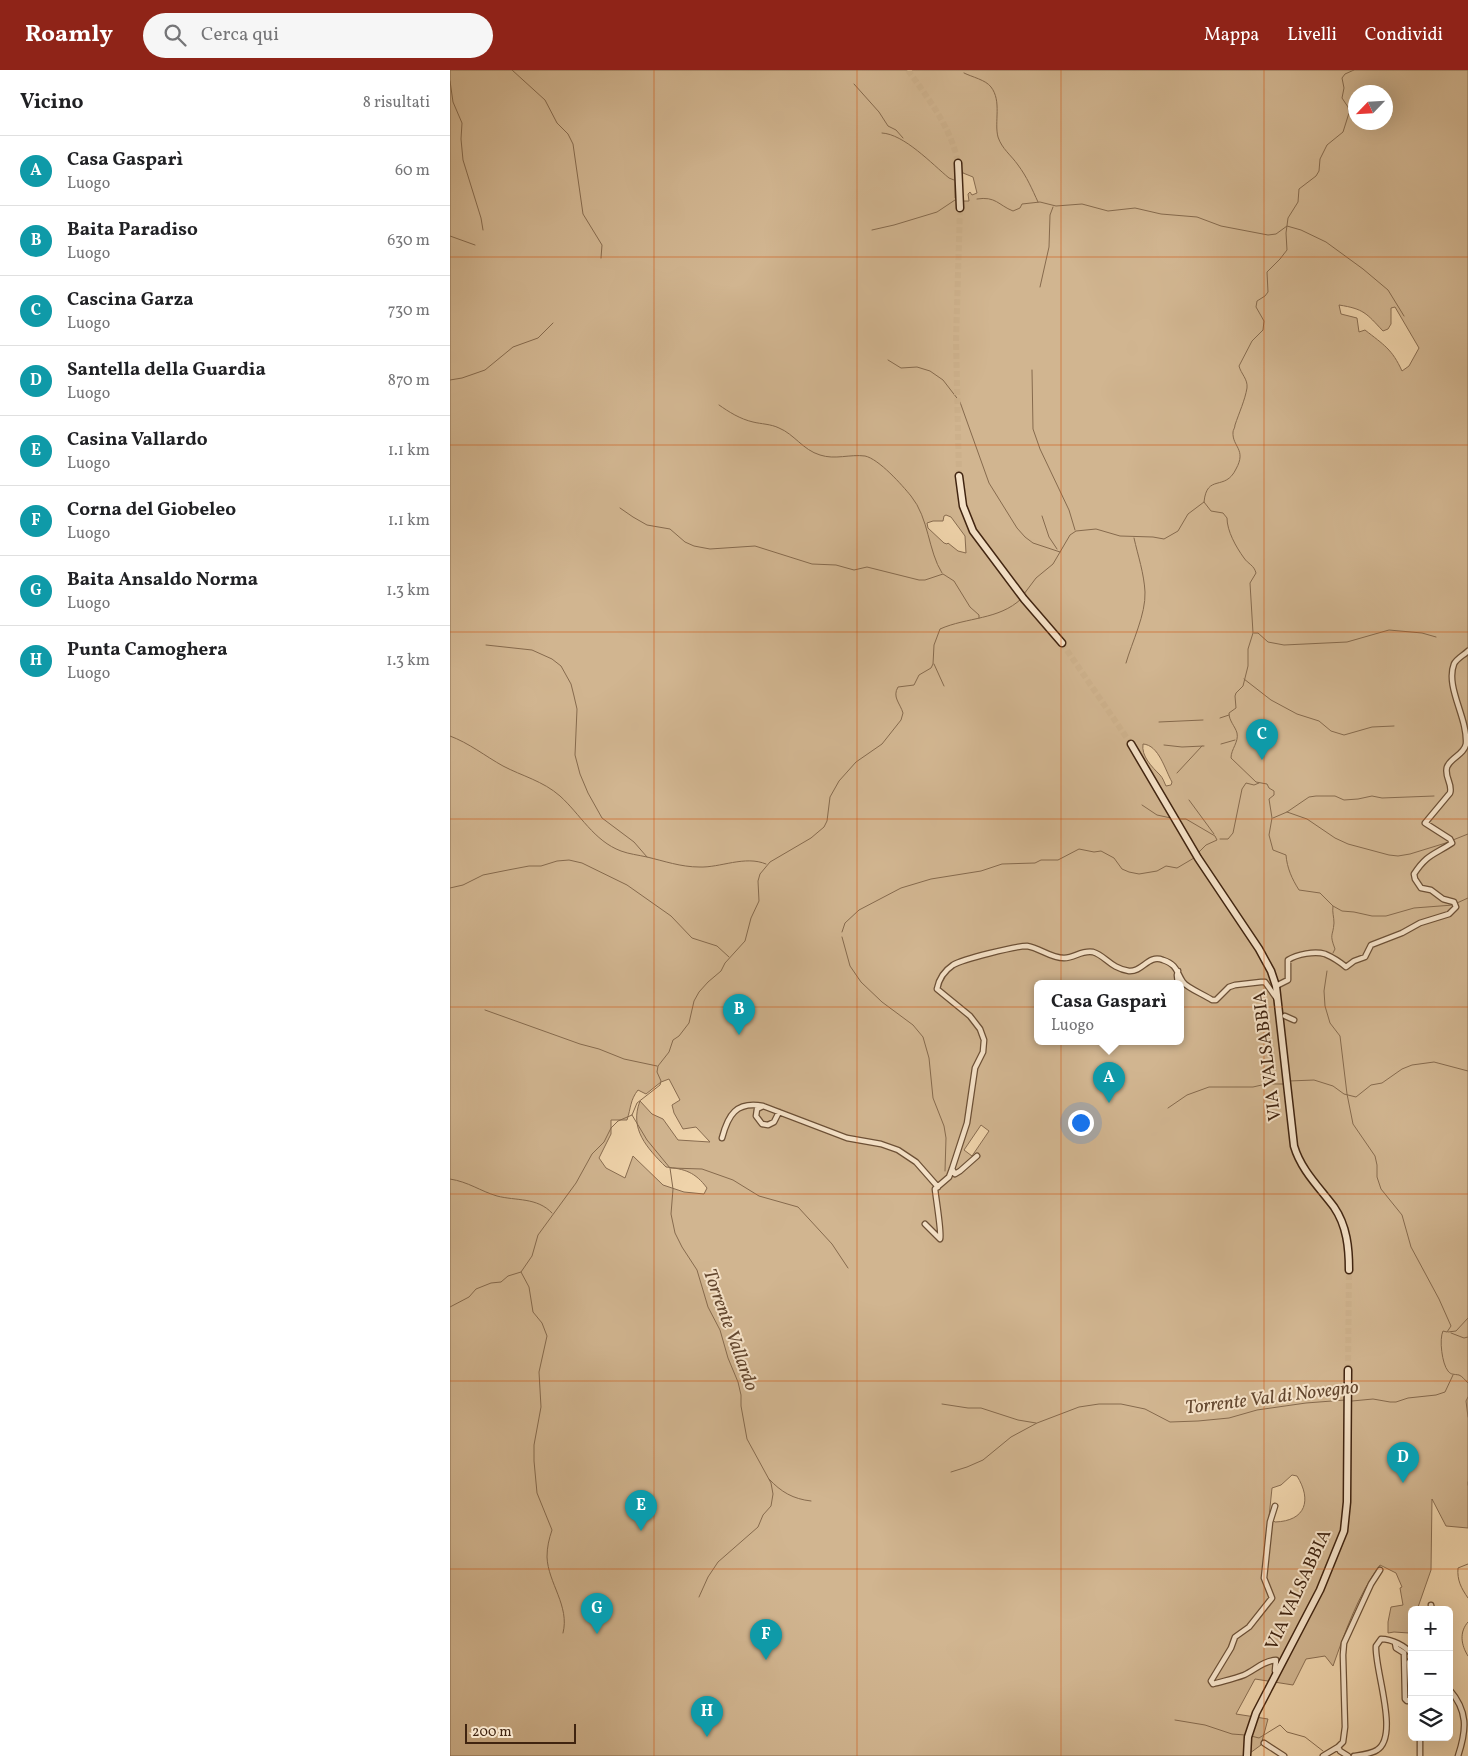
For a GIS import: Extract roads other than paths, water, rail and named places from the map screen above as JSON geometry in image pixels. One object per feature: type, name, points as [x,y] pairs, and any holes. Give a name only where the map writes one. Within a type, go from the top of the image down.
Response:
[{"type":"main road","points":[[958,163],[960,208]]},
{"type":"main road","points":[[959,476],[963,506],[969,523],[982,544],[1061,642]]},
{"type":"main road","name":"VIA VALSABBIA","points":[[1131,744],[1198,858],[1259,949],[1271,971],[1276,986],[1296,1152],[1305,1171],[1334,1208],[1342,1224],[1347,1241],[1349,1270]]},
{"type":"main road","name":"VIA VALSABBIA","points":[[1247,1755],[1248,1737],[1252,1722],[1320,1590],[1334,1560],[1344,1531],[1347,1512],[1348,1371]]},
{"type":"street","points":[[1276,986],[1288,980],[1288,960],[1292,957],[1323,953],[1346,967],[1354,961],[1365,958],[1371,945],[1402,933],[1420,923],[1449,914],[1456,907],[1454,902],[1443,899],[1432,890],[1421,888],[1414,874],[1430,855],[1452,843],[1450,839],[1425,823],[1450,793],[1450,781],[1446,776],[1447,768],[1450,762],[1463,751],[1466,744],[1464,722],[1453,686],[1452,674],[1455,662],[1468,651]]},
{"type":"street","points":[[925,1224],[940,1239],[942,1234],[935,1189],[949,1177],[952,1170],[966,1123],[975,1068],[983,1052],[984,1040],[980,1029],[970,1016],[937,989],[938,980],[945,972],[959,962],[1027,946],[1054,957],[1063,958],[1072,957],[1084,951],[1090,952],[1098,954],[1113,966],[1129,971],[1138,969],[1150,960],[1161,959],[1174,966],[1182,980]]},
{"type":"street","points":[[1177,980],[1176,975],[1178,971]]},
{"type":"street","points":[[1184,983],[1212,1000],[1216,1000],[1229,987],[1265,982],[1277,1000]]},
{"type":"street","points":[[1285,1016],[1294,1020]]},
{"type":"street","points":[[722,1138],[730,1115],[737,1108],[756,1105],[763,1106],[847,1138],[881,1144],[898,1150],[916,1162],[938,1186]]},
{"type":"street","points":[[763,1106],[757,1109],[756,1116],[762,1124],[768,1125],[774,1122],[779,1112]]},
{"type":"street","points":[[952,1170],[954,1174],[960,1172],[977,1156]]},
{"type":"street","points":[[1275,1506],[1270,1522],[1264,1578],[1272,1598],[1249,1627],[1235,1637],[1231,1648],[1211,1681],[1213,1684],[1243,1675],[1273,1659],[1276,1660],[1275,1671],[1277,1674]]},
{"type":"street","points":[[1325,1755],[1338,1747],[1342,1742],[1346,1727],[1344,1643],[1371,1584],[1380,1570]]},
{"type":"street","points":[[1354,1756],[1376,1751],[1384,1741],[1386,1733],[1386,1708],[1377,1663],[1376,1646],[1381,1640],[1386,1639],[1408,1651]]},
{"type":"street","points":[[1395,1643],[1396,1648],[1404,1653],[1405,1699],[1407,1701],[1410,1699],[1410,1696]]},
{"type":"street","points":[[1453,1692],[1457,1697],[1466,1719],[1466,1729],[1458,1756]]},
{"type":"street","points":[[1420,1741],[1420,1756]]},
{"type":"street","points":[[1264,1743],[1284,1756]]},
{"type":"street","points":[[1338,1747],[1340,1751],[1348,1756]]},
{"type":"street","points":[[1325,1755],[1334,1756],[1334,1750]]},
{"type":"waterway","points":[[512,70],[545,100],[557,123],[568,134],[573,144],[583,214],[602,245],[601,258]]},
{"type":"waterway","points":[[1333,953],[1335,949],[1332,937],[1334,923],[1333,906],[1320,893],[1299,890],[1290,873],[1286,855],[1273,850],[1269,835],[1272,818],[1269,799],[1274,795],[1274,791],[1267,784],[1256,782],[1231,758],[1237,736],[1229,713],[1236,708],[1235,696],[1243,686],[1248,666],[1248,649],[1253,633],[1250,583],[1256,573],[1235,544],[1230,533],[1227,518],[1223,513],[1211,511],[1204,502],[1209,488],[1232,476],[1239,462],[1240,452],[1233,437],[1233,432],[1247,388],[1239,366],[1252,341],[1263,330],[1264,321],[1256,307],[1257,301],[1268,292],[1267,272],[1287,250],[1286,233],[1288,218],[1298,202],[1299,189],[1316,176],[1319,171],[1320,159],[1327,145],[1343,132],[1349,113],[1348,107],[1342,98],[1344,88],[1342,78],[1345,74],[1354,70]]},
{"type":"waterway","points":[[964,73],[986,82],[991,87],[997,105],[998,137],[1024,174],[1038,202]]},
{"type":"waterway","points":[[450,81],[453,102],[462,123],[463,160],[483,230]]},
{"type":"waterway","points":[[854,84],[879,112],[888,126],[896,130],[903,138]]},
{"type":"waterway","points":[[882,133],[899,138],[954,180]]},
{"type":"waterway","points":[[977,199],[993,200],[1013,211],[1020,208],[1022,204],[1040,202],[1056,206],[1082,204],[1108,211],[1135,208],[1161,214],[1197,217],[1221,226],[1268,235],[1276,234],[1287,226],[1301,230],[1326,242],[1363,269],[1388,290],[1404,316]]},
{"type":"waterway","points":[[872,230],[937,212],[955,200]]},
{"type":"waterway","points":[[1040,287],[1049,247],[1050,215],[1053,207]]},
{"type":"waterway","points":[[450,236],[475,245]]},
{"type":"waterway","points":[[450,380],[485,370],[513,347],[538,338],[553,323]]},
{"type":"waterway","points":[[888,360],[901,368],[917,367],[930,371],[943,380],[960,402],[989,483],[1017,528],[1033,543],[1060,552]]},
{"type":"waterway","points":[[1032,370],[1033,429],[1040,449],[1069,510],[1075,530]]},
{"type":"waterway","points":[[719,405],[744,419],[779,428],[814,453],[831,457],[865,456],[877,462],[896,479],[917,505],[937,564],[942,573]]},
{"type":"waterway","points":[[1024,594],[1036,578],[1053,564],[1070,535],[1076,531],[1096,529],[1120,536],[1164,539],[1178,531],[1188,514],[1204,502]]},
{"type":"waterway","points":[[620,508],[647,525],[670,529],[685,542],[694,546],[710,549],[755,546],[812,564],[836,565],[854,570],[867,567],[919,580],[943,574],[954,581],[970,607],[979,615],[979,618]]},
{"type":"waterway","points":[[1042,516],[1049,537],[1057,549]]},
{"type":"waterway","points":[[1126,663],[1145,601],[1143,578],[1134,538]]},
{"type":"waterway","points":[[563,1633],[564,1613],[548,1567],[548,1543],[552,1530],[537,1493],[534,1461],[534,1445],[541,1407],[539,1372],[547,1336],[542,1323],[533,1312],[529,1287],[521,1272],[532,1256],[538,1235],[576,1183],[592,1154],[604,1142],[611,1128],[618,1121],[632,1115],[637,1103],[660,1085],[661,1081],[657,1072],[658,1066],[669,1052],[673,1040],[679,1036],[689,1023],[694,1001],[699,992],[721,971],[725,963],[745,941],[751,918],[759,901],[758,881],[760,874],[770,862],[811,838],[824,827],[827,821],[830,797],[839,781],[856,762],[882,744],[901,720],[903,713],[896,697],[896,691],[898,687],[914,685],[919,675],[931,668],[934,645],[940,629],[993,615],[1012,606],[1021,599]]},
{"type":"waterway","points":[[1254,633],[1258,633],[1268,642],[1284,645],[1347,642],[1389,630],[1422,633],[1436,637]]},
{"type":"waterway","points":[[486,645],[532,650],[552,659],[561,666],[571,684],[577,709],[575,755],[588,793],[602,818],[634,842],[647,857]]},
{"type":"waterway","points":[[934,664],[944,686]]},
{"type":"waterway","points":[[1244,679],[1271,700],[1297,714],[1319,721],[1331,731],[1344,735],[1372,727],[1394,726]]},
{"type":"waterway","points":[[1220,718],[1229,715]]},
{"type":"waterway","points":[[1159,722],[1203,720]]},
{"type":"waterway","points":[[450,736],[553,791],[567,803],[595,834],[611,847],[627,853],[692,867],[707,867],[741,861],[766,864]]},
{"type":"waterway","points":[[1221,744],[1235,740]]},
{"type":"waterway","points":[[1164,745],[1182,747],[1204,746]]},
{"type":"waterway","points":[[1177,773],[1202,746]]},
{"type":"waterway","points":[[1220,839],[1228,839],[1233,833],[1242,789],[1246,783],[1254,785],[1259,783]]},
{"type":"waterway","points":[[1273,818],[1287,812],[1309,797],[1316,796],[1335,796],[1344,800],[1372,796],[1382,798],[1434,796]]},
{"type":"waterway","points":[[1189,800],[1214,834]]},
{"type":"waterway","points":[[1142,805],[1157,815],[1171,818]]},
{"type":"waterway","points":[[1287,812],[1307,819],[1335,838],[1348,844],[1389,855],[1410,854],[1449,842]]},
{"type":"waterway","points":[[1177,819],[1186,819],[1215,836],[1217,840],[1206,845],[1198,853]]},
{"type":"waterway","points":[[1453,840],[1468,834]]},
{"type":"waterway","points":[[842,932],[845,923],[859,910],[901,888],[931,879],[981,871],[1002,864],[1058,860],[1079,849],[1094,852],[1101,851],[1114,858],[1122,869],[1139,874],[1157,871],[1166,866],[1177,868],[1194,858]]},
{"type":"waterway","points":[[450,888],[463,885],[483,875],[529,866],[541,866],[557,861],[569,860],[582,863],[627,885],[671,916],[692,938],[717,946],[729,957]]},
{"type":"waterway","points":[[1457,903],[1468,898]]},
{"type":"waterway","points":[[1333,906],[1342,911],[1372,916],[1386,916],[1414,908],[1453,905]]},
{"type":"waterway","points":[[842,937],[850,966],[861,982],[882,1002],[913,1025],[923,1037],[929,1058],[933,1098],[944,1126],[946,1138],[945,1171]]},
{"type":"waterway","points":[[1327,971],[1324,991],[1325,1006],[1330,1023],[1340,1036],[1347,1094],[1353,1124],[1375,1156],[1377,1177],[1381,1189],[1402,1215],[1411,1247],[1451,1326],[1447,1332],[1443,1331],[1441,1340],[1446,1368],[1450,1373],[1460,1376],[1468,1383]]},
{"type":"waterway","points":[[485,1010],[624,1059],[657,1066]]},
{"type":"waterway","points":[[1289,1081],[1314,1080],[1333,1086],[1344,1094],[1356,1097],[1371,1085],[1382,1083],[1402,1069],[1412,1065],[1434,1062],[1468,1071]]},
{"type":"waterway","points":[[1168,1108],[1187,1095],[1209,1087],[1253,1087],[1266,1084],[1283,1084]]},
{"type":"waterway","name":"Torrente Vallardo","points":[[632,1115],[647,1140],[670,1168],[673,1189],[671,1214],[675,1233],[697,1270],[708,1307],[720,1330],[728,1358],[738,1382],[747,1439],[771,1483],[773,1494],[771,1506],[763,1515],[758,1527],[718,1562],[708,1577],[699,1597]]},
{"type":"waterway","points":[[671,1168],[702,1169],[733,1180],[759,1196],[798,1207],[832,1244],[848,1268]]},
{"type":"waterway","points":[[450,1179],[504,1198],[526,1200],[540,1204],[552,1213]]},
{"type":"waterway","points":[[450,1307],[469,1297],[476,1289],[491,1283],[501,1282],[508,1276],[521,1272]]},
{"type":"waterway","points":[[1448,1332],[1456,1331],[1468,1318]]},
{"type":"waterway","points":[[1451,1333],[1464,1338],[1468,1337]]},
{"type":"waterway","name":"Torrente Val di Novegno","points":[[1349,1400],[1373,1399],[1396,1402],[1408,1398],[1436,1395],[1445,1392],[1453,1375]]},
{"type":"waterway","points":[[1468,1397],[1466,1401],[1468,1417]]},
{"type":"waterway","name":"Torrente Val di Novegno","points":[[951,1472],[983,1460],[1011,1437],[1037,1423],[1079,1407],[1099,1404],[1121,1404],[1145,1409],[1170,1422],[1229,1418],[1257,1410],[1345,1400]]},
{"type":"waterway","points":[[942,1404],[981,1408],[1018,1420],[1036,1423]]},
{"type":"waterway","points":[[769,1479],[788,1494],[799,1499],[811,1501]]},
{"type":"waterway","points":[[1468,1564],[1458,1568],[1460,1584],[1468,1598]]},
{"type":"waterway","points":[[1468,1622],[1462,1634],[1468,1656]]},
{"type":"waterway","points":[[1175,1720],[1205,1725],[1232,1734],[1245,1735]]},
{"type":"waterway","points":[[1251,1736],[1259,1738],[1280,1725],[1287,1732],[1305,1737],[1323,1751]]},
{"type":"tunnel","points":[[908,70],[945,126],[958,163]]},
{"type":"tunnel","points":[[959,476],[956,341],[960,208]]},
{"type":"tunnel","points":[[1062,643],[1131,744]]},
{"type":"tunnel","points":[[1348,1370],[1349,1270]]},
{"type":"place","name":"Cascina Garza","points":[[1262,760]]},
{"type":"place","name":"Baita Paradiso","points":[[739,1035]]},
{"type":"place","name":"Casa Gasparì","points":[[1109,1103]]},
{"type":"place","name":"Santella della Guardia","points":[[1403,1483]]},
{"type":"place","name":"Casina Vallardo","points":[[641,1531]]},
{"type":"place","name":"Baita Ansaldo Norma","points":[[597,1634]]},
{"type":"place","name":"Corna del Giobeleo","points":[[766,1660]]},
{"type":"place","name":"Punta Camoghera","points":[[707,1737]]}]
